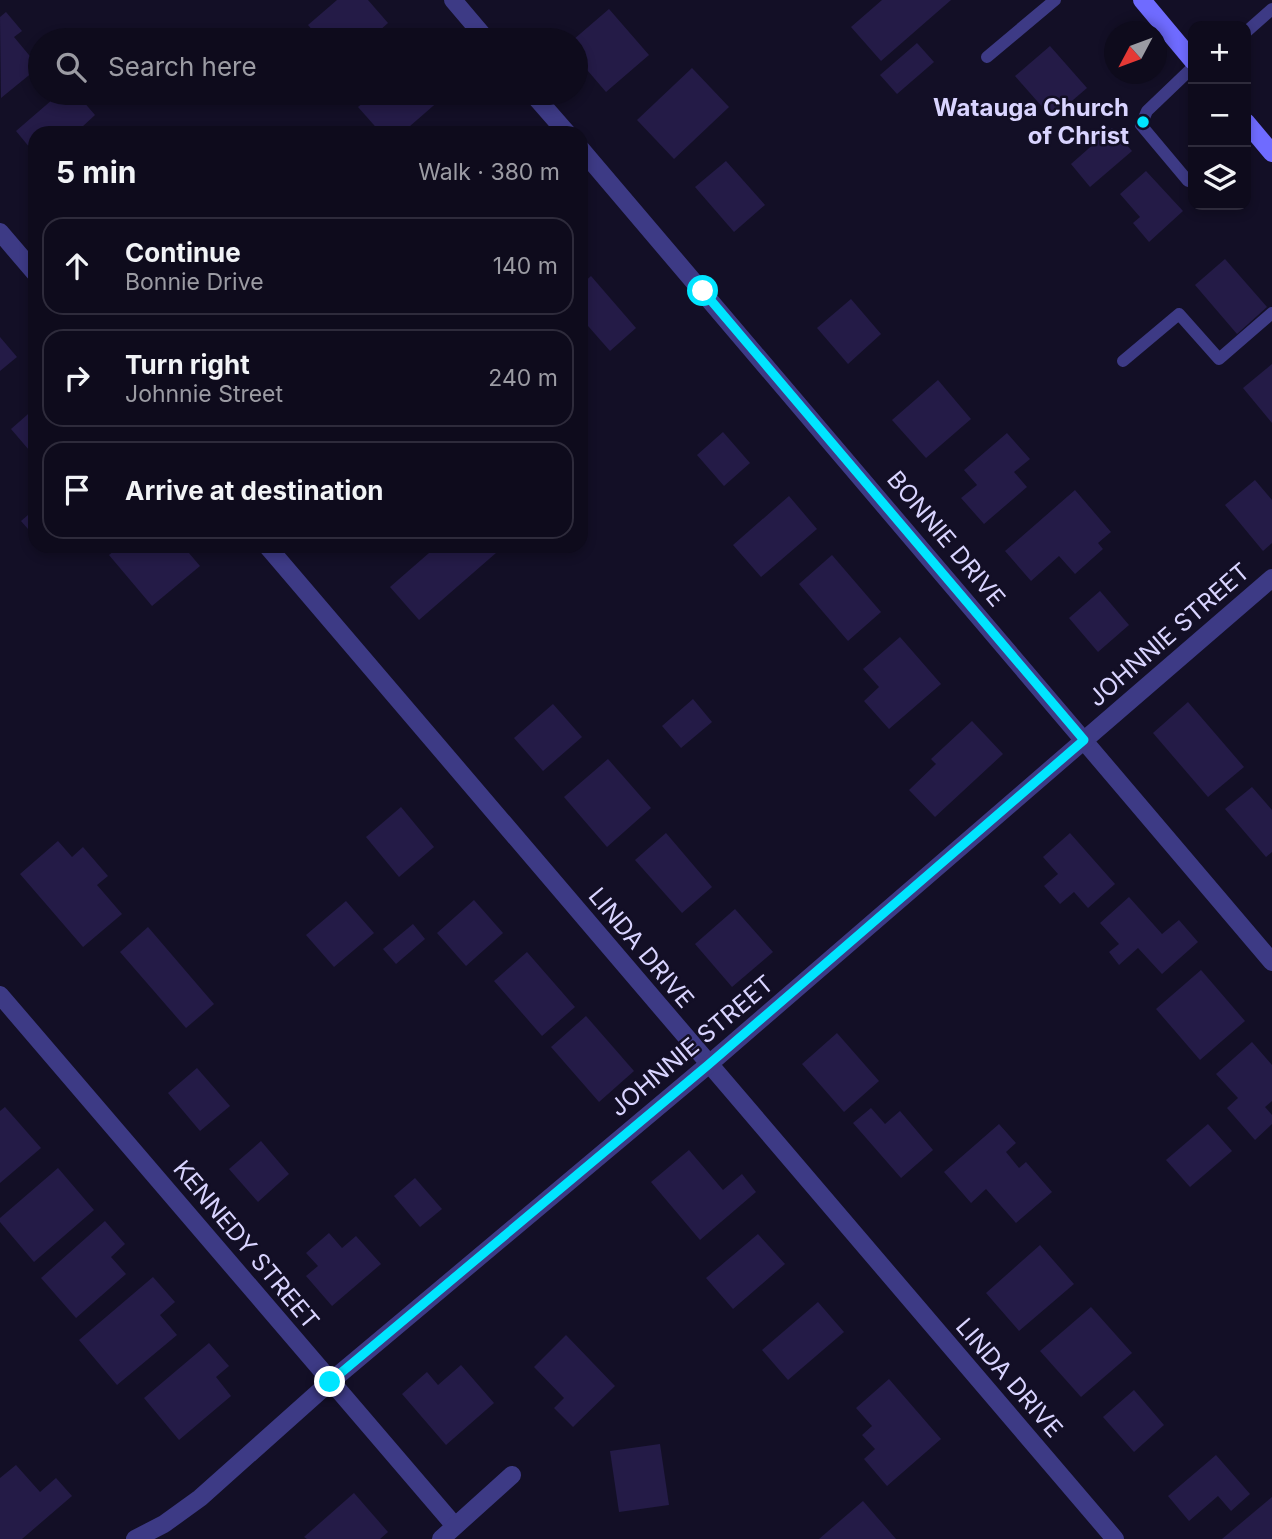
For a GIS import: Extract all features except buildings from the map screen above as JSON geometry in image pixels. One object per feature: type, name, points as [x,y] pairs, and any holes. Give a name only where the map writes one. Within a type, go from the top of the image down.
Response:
[{"type":"main road","points":[[1142,0],[1188,55]]},
{"type":"main road","points":[[1251,135],[1272,153]]},
{"type":"street","points":[[453,0],[477,28]]},
{"type":"street","points":[[542,105],[561,126]]},
{"type":"street","name":"BONNIE DRIVE","points":[[588,157],[1272,962]]},
{"type":"street","points":[[0,232],[28,265]]},
{"type":"street","name":"LINDA DRIVE","points":[[273,553],[1115,1539]]},
{"type":"street","name":"JOHNNIE STREET","points":[[135,1539],[164,1524],[200,1498],[330,1382],[708,1065],[1272,578]]},
{"type":"street","name":"KENNEDY STREET","points":[[0,995],[455,1526]]},
{"type":"street","points":[[441,1539],[512,1475]]},
{"type":"lane","points":[[987,57],[1055,0]]},
{"type":"lane","points":[[1251,28],[1272,9]]},
{"type":"lane","points":[[1188,72],[1147,111],[1141,125],[1188,181]]},
{"type":"lane","points":[[1123,361],[1179,314],[1219,359],[1272,313]]},
{"type":"place","name":"Watauga Church of Christ","points":[[1143,122]]},
{"type":"route","points":[[330,1382],[708,1065],[1084,740],[703,291]]}]
